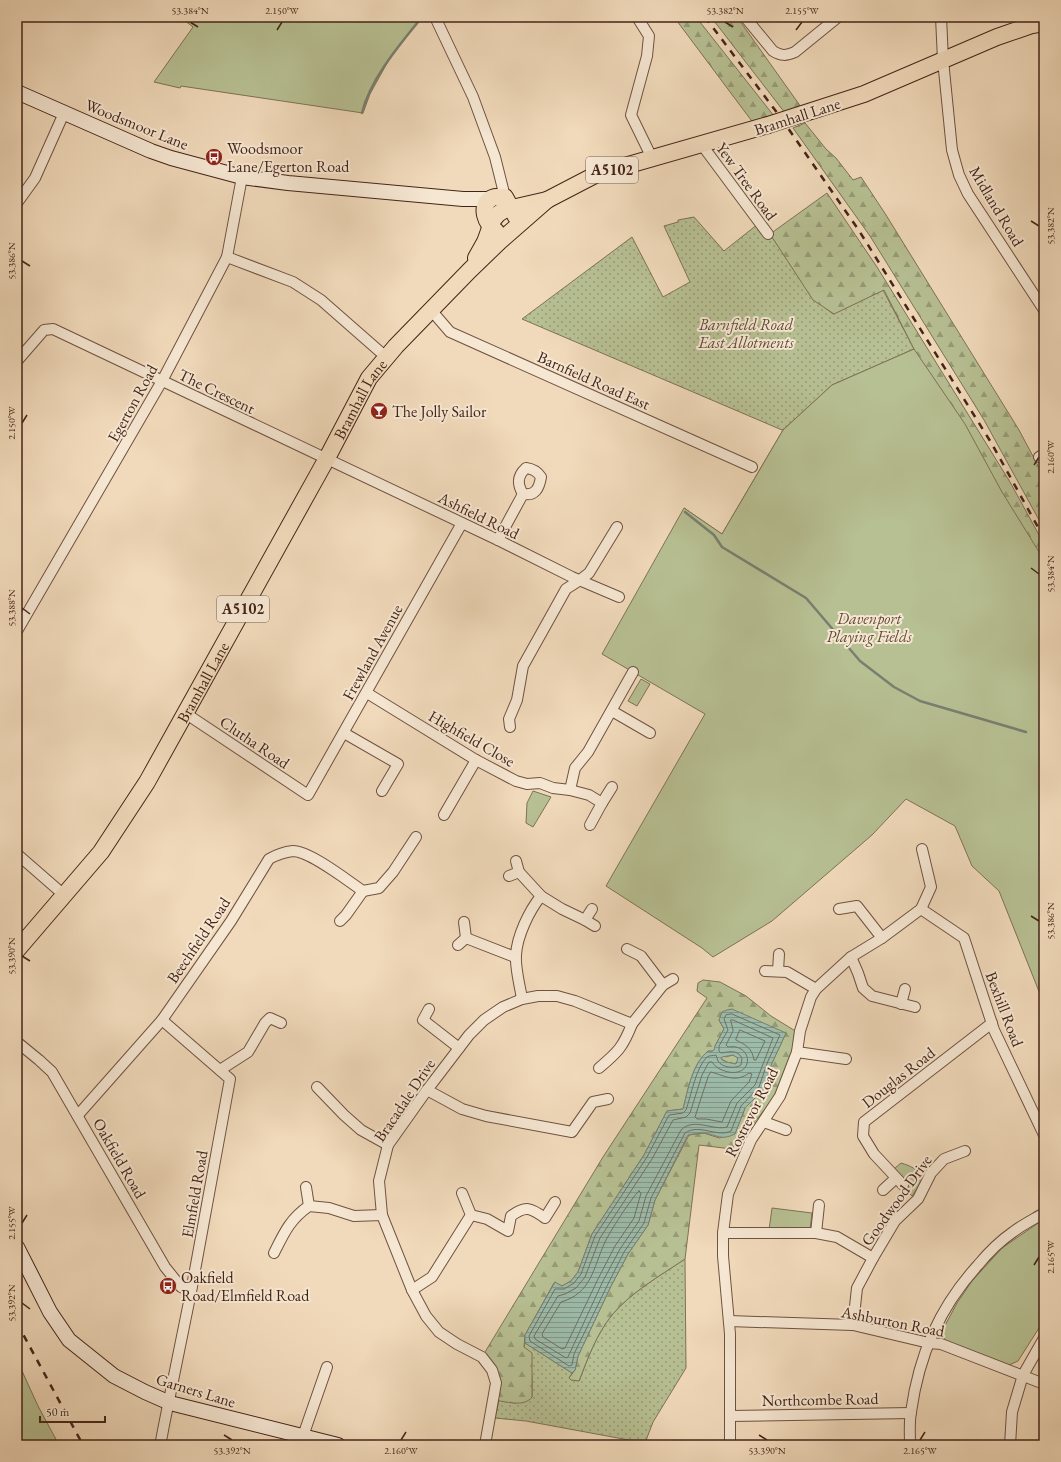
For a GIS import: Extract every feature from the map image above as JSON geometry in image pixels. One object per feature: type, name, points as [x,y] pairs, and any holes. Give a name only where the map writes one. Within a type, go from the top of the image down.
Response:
[{"type":"main road","name":"Bramhall Lane","points":[[17,950],[101,852],[147,782],[326,460],[369,378],[386,357],[470,270],[547,200],[597,174],[702,145],[864,94],[997,37],[1032,25],[1044,23]]},
{"type":"main road","name":"Bramhall Lane","points":[[470,270],[485,242],[487,221],[485,206],[502,201],[547,200]]},
{"type":"main road","name":"Bramhall Lane","points":[[487,221],[504,210],[502,201]]},
{"type":"main road","points":[[487,221],[501,234],[514,230],[502,201]]},
{"type":"street","points":[[435,17],[473,97],[495,157],[502,201]]},
{"type":"street","points":[[637,17],[649,36],[647,56],[631,115],[652,158]]},
{"type":"street","points":[[745,17],[773,51],[778,54],[788,55],[795,52],[838,17]]},
{"type":"street","name":"Midland Road","points":[[941,17],[943,60],[952,150],[959,175],[968,194],[1044,310]]},
{"type":"street","name":"Woodsmoor Lane","points":[[17,92],[114,135],[171,158],[242,177],[288,183],[463,199],[502,201]]},
{"type":"street","points":[[17,203],[35,178],[64,113]]},
{"type":"street","name":"Yew Tree Road","points":[[702,145],[768,234]]},
{"type":"street","name":"Egerton Road","points":[[17,631],[162,382],[227,257],[242,177]]},
{"type":"street","points":[[463,199],[487,221]]},
{"type":"street","points":[[227,257],[293,282],[322,300],[386,357]]},
{"type":"street","name":"Barnfield Road East","points":[[431,310],[450,332],[752,467]]},
{"type":"street","name":"The Crescent","points":[[17,361],[44,330],[52,329],[326,460]]},
{"type":"street","name":"Ashfield Road","points":[[326,460],[619,597]]},
{"type":"street","points":[[498,540],[523,494]]},
{"type":"street","name":"Frewland Avenue","points":[[308,795],[462,523]]},
{"type":"street","points":[[510,727],[509,719],[517,700],[523,666],[566,589],[589,573],[617,527]]},
{"type":"street","points":[[570,790],[575,768],[588,752],[633,672]]},
{"type":"street","name":"Highfield Close","points":[[366,693],[476,760],[516,781],[527,784],[540,783],[554,788],[570,790],[589,795],[602,803]]},
{"type":"street","points":[[612,711],[650,733]]},
{"type":"street","name":"Clutha Road","points":[[185,713],[308,795]]},
{"type":"street","points":[[344,733],[398,764],[382,791]]},
{"type":"street","points":[[444,815],[476,760]]},
{"type":"street","points":[[590,825],[612,787]]},
{"type":"street","points":[[340,921],[363,891],[379,888],[393,872],[416,837]]},
{"type":"street","name":"Rostrevor Road","points":[[730,1445],[730,1334],[723,1256],[723,1233],[728,1194],[751,1140],[780,1096],[797,1052],[800,1031],[811,997],[816,989],[851,957],[882,938],[921,909],[931,887],[922,849]]},
{"type":"street","name":"Beechfield Road","points":[[78,1115],[162,1020],[231,920],[269,859],[278,854],[293,851],[303,853],[314,858],[363,891]]},
{"type":"street","points":[[17,854],[64,895]]},
{"type":"street","points":[[516,861],[519,872],[541,896],[594,926]]},
{"type":"street","points":[[508,876],[519,872]]},
{"type":"street","points":[[522,998],[515,957],[518,941],[529,914],[541,896]]},
{"type":"street","points":[[839,909],[857,906],[882,938]]},
{"type":"street","points":[[585,920],[592,909]]},
{"type":"street","name":"Bexhill Road","points":[[921,909],[964,938],[992,1023],[1044,1135]]},
{"type":"street","points":[[464,922],[466,938]]},
{"type":"street","points":[[466,938],[515,957]]},
{"type":"street","points":[[458,945],[466,938]]},
{"type":"street","points":[[627,949],[641,956],[663,985]]},
{"type":"street","points":[[778,971],[779,954]]},
{"type":"street","points":[[851,957],[863,988],[872,996],[916,1008]]},
{"type":"street","points":[[765,970],[786,972],[816,989]]},
{"type":"street","points":[[598,1068],[615,1054],[626,1042],[632,1024],[663,985],[673,979]]},
{"type":"street","points":[[901,1004],[905,989]]},
{"type":"street","name":"Bracadale Drive","points":[[485,1445],[496,1383],[492,1370],[482,1357],[457,1344],[439,1332],[426,1316],[412,1290],[382,1215],[379,1181],[388,1145],[427,1090],[469,1035],[484,1020],[503,1007],[522,998],[557,996],[575,1001],[632,1024]]},
{"type":"street","points":[[429,1009],[423,1020],[460,1048]]},
{"type":"street","points":[[220,1070],[248,1052],[265,1023],[270,1018],[281,1024]]},
{"type":"street","name":"Elmfield Road","points":[[162,1020],[230,1079],[170,1403],[164,1425],[162,1445]]},
{"type":"street","name":"Douglas Road","points":[[903,1185],[874,1154],[863,1136],[864,1122],[992,1023]]},
{"type":"street","name":"Oakfield Road","points":[[17,1042],[52,1072],[165,1267],[180,1287],[191,1292]]},
{"type":"street","points":[[797,1052],[846,1059]]},
{"type":"street","points":[[317,1087],[361,1130],[388,1145]]},
{"type":"street","points":[[427,1090],[462,1109],[486,1116],[572,1132],[593,1102],[608,1099]]},
{"type":"street","points":[[764,1122],[786,1130]]},
{"type":"street","name":"Goodwood Drive","points":[[854,1325],[857,1288],[895,1221],[918,1199],[931,1173],[944,1159],[965,1150]]},
{"type":"street","points":[[883,1190],[896,1178]]},
{"type":"street","points":[[306,1187],[309,1206]]},
{"type":"street","points":[[462,1193],[471,1215]]},
{"type":"street","points":[[471,1215],[487,1219],[508,1231],[511,1216],[520,1209],[532,1209],[545,1218],[555,1202]]},
{"type":"street","points":[[816,1232],[819,1205]]},
{"type":"street","points":[[274,1253],[286,1230],[297,1214],[309,1206],[329,1208],[354,1216],[382,1215]]},
{"type":"street","points":[[910,1445],[911,1412],[918,1377],[928,1343],[946,1306],[965,1279],[983,1258],[1013,1231],[1044,1213]]},
{"type":"street","points":[[412,1290],[432,1277],[471,1215]]},
{"type":"street","points":[[723,1233],[816,1232],[837,1238],[873,1258]]},
{"type":"street","name":"Garners Lane","points":[[17,1247],[50,1312],[69,1340],[114,1376],[170,1403],[338,1445]]},
{"type":"street","name":"Ashburton Road","points":[[729,1321],[854,1325],[928,1343],[941,1344],[1044,1384]]},
{"type":"street","points":[[1010,1445],[1012,1412],[1023,1375],[1044,1338]]},
{"type":"street","points":[[303,1436],[326,1367]]},
{"type":"street","name":"Northcombe Road","points":[[730,1416],[911,1412]]},
{"type":"green space","points":[[180,17],[423,17],[392,54],[370,94],[363,113],[181,86],[180,88],[154,82],[193,27]]},
{"type":"green space","points":[[674,17],[696,17],[774,116],[754,124]]},
{"type":"green space","points":[[711,17],[737,17],[801,107],[785,113]]},
{"type":"green space","points":[[805,123],[853,180],[861,177],[1019,430],[1044,477],[1044,529],[984,420],[870,236],[793,128]]},
{"type":"green space","points":[[827,193],[877,267],[1010,482],[1044,544],[1044,577],[857,636],[684,508],[722,534],[783,430],[832,385],[914,349],[884,290],[834,314],[813,300],[770,234]]},
{"type":"green space","name":"Barnfield Road East Allotments","points":[[694,217],[724,251],[758,224],[770,234],[824,307],[833,314],[883,290],[914,349],[782,430],[522,319],[632,237],[663,297],[690,282],[664,226],[678,222],[678,220]]},
{"type":"green space","name":"Davenport Playing Fields","points":[[914,349],[965,424],[1002,492],[1044,560],[1044,999],[1042,999],[999,891],[972,866],[955,826],[906,799],[872,835],[772,921],[713,957],[702,948],[606,886],[705,714],[602,654],[684,508],[722,534],[783,430],[832,385]]},
{"type":"green space","points":[[641,679],[650,684],[637,706],[628,701]]},
{"type":"green space","points":[[533,791],[551,797],[533,827],[526,823],[527,803]]},
{"type":"green space","points":[[703,980],[720,982],[746,996],[771,1016],[797,1032],[796,1046],[777,1095],[732,1149],[699,1145],[685,1259],[646,1285],[619,1307],[606,1323],[597,1339],[579,1381],[571,1380],[569,1378],[575,1370],[578,1356],[611,1286],[628,1254],[648,1225],[655,1200],[689,1135],[704,1133],[719,1138],[735,1133],[745,1108],[763,1090],[772,1063],[786,1033],[719,1020],[724,1029],[715,1046],[725,1057],[733,1055],[738,1058],[737,1063],[727,1062],[713,1051],[708,1051],[703,1056],[694,1070],[683,1109],[667,1111],[644,1155],[592,1234],[578,1272],[571,1281],[562,1286],[554,1283],[525,1335],[524,1347],[532,1353],[532,1397],[529,1400],[519,1403],[493,1400],[496,1383],[482,1357],[603,1157],[707,998],[697,991],[698,983]]},
{"type":"green space","points":[[901,1163],[914,1168],[923,1177],[912,1196],[904,1188],[894,1169]]},
{"type":"green space","points":[[772,1208],[812,1213],[810,1230],[769,1230]]},
{"type":"green space","points":[[1044,1219],[1044,1323],[1039,1328],[1018,1361],[1007,1366],[948,1344],[943,1337],[942,1331],[957,1303],[972,1281],[1002,1248]]},
{"type":"green space","points":[[685,1259],[686,1368],[653,1422],[645,1443],[526,1421],[495,1418],[499,1400],[515,1403],[532,1397],[532,1376],[524,1347],[525,1343],[572,1373],[569,1378],[579,1381],[597,1339],[612,1315],[637,1292]]},
{"type":"green space","points":[[17,1360],[38,1406],[59,1445],[17,1445]]},
{"type":"water","points":[[732,1009],[786,1033],[772,1063],[763,1090],[745,1108],[735,1134],[726,1137],[719,1137],[704,1133],[688,1135],[655,1200],[648,1225],[628,1254],[611,1286],[578,1356],[575,1370],[572,1373],[525,1343],[525,1335],[555,1282],[562,1286],[571,1281],[578,1272],[592,1234],[644,1155],[667,1111],[683,1109],[694,1070],[708,1051],[711,1052],[714,1050],[724,1029],[719,1020],[722,1012]],"holes":[[[733,1055],[738,1058],[736,1064],[726,1062],[721,1059],[722,1057]]]},
{"type":"waterway","points":[[362,113],[372,87],[387,62],[422,17]]},
{"type":"waterway","points":[[685,512],[714,535],[722,547],[806,598],[860,661],[894,687],[920,701],[1026,732]]},
{"type":"railway","points":[[705,17],[781,118],[858,229],[992,444],[1044,538]]},
{"type":"railway","points":[[17,1323],[83,1445]]},
{"type":"place","name":"Woodsmoor Lane/Egerton Road","points":[[214,157]]},
{"type":"place","name":"The Jolly Sailor","points":[[379,411]]},
{"type":"place","name":"Oakfield Road/Elmfield Road","points":[[168,1286]]}]
